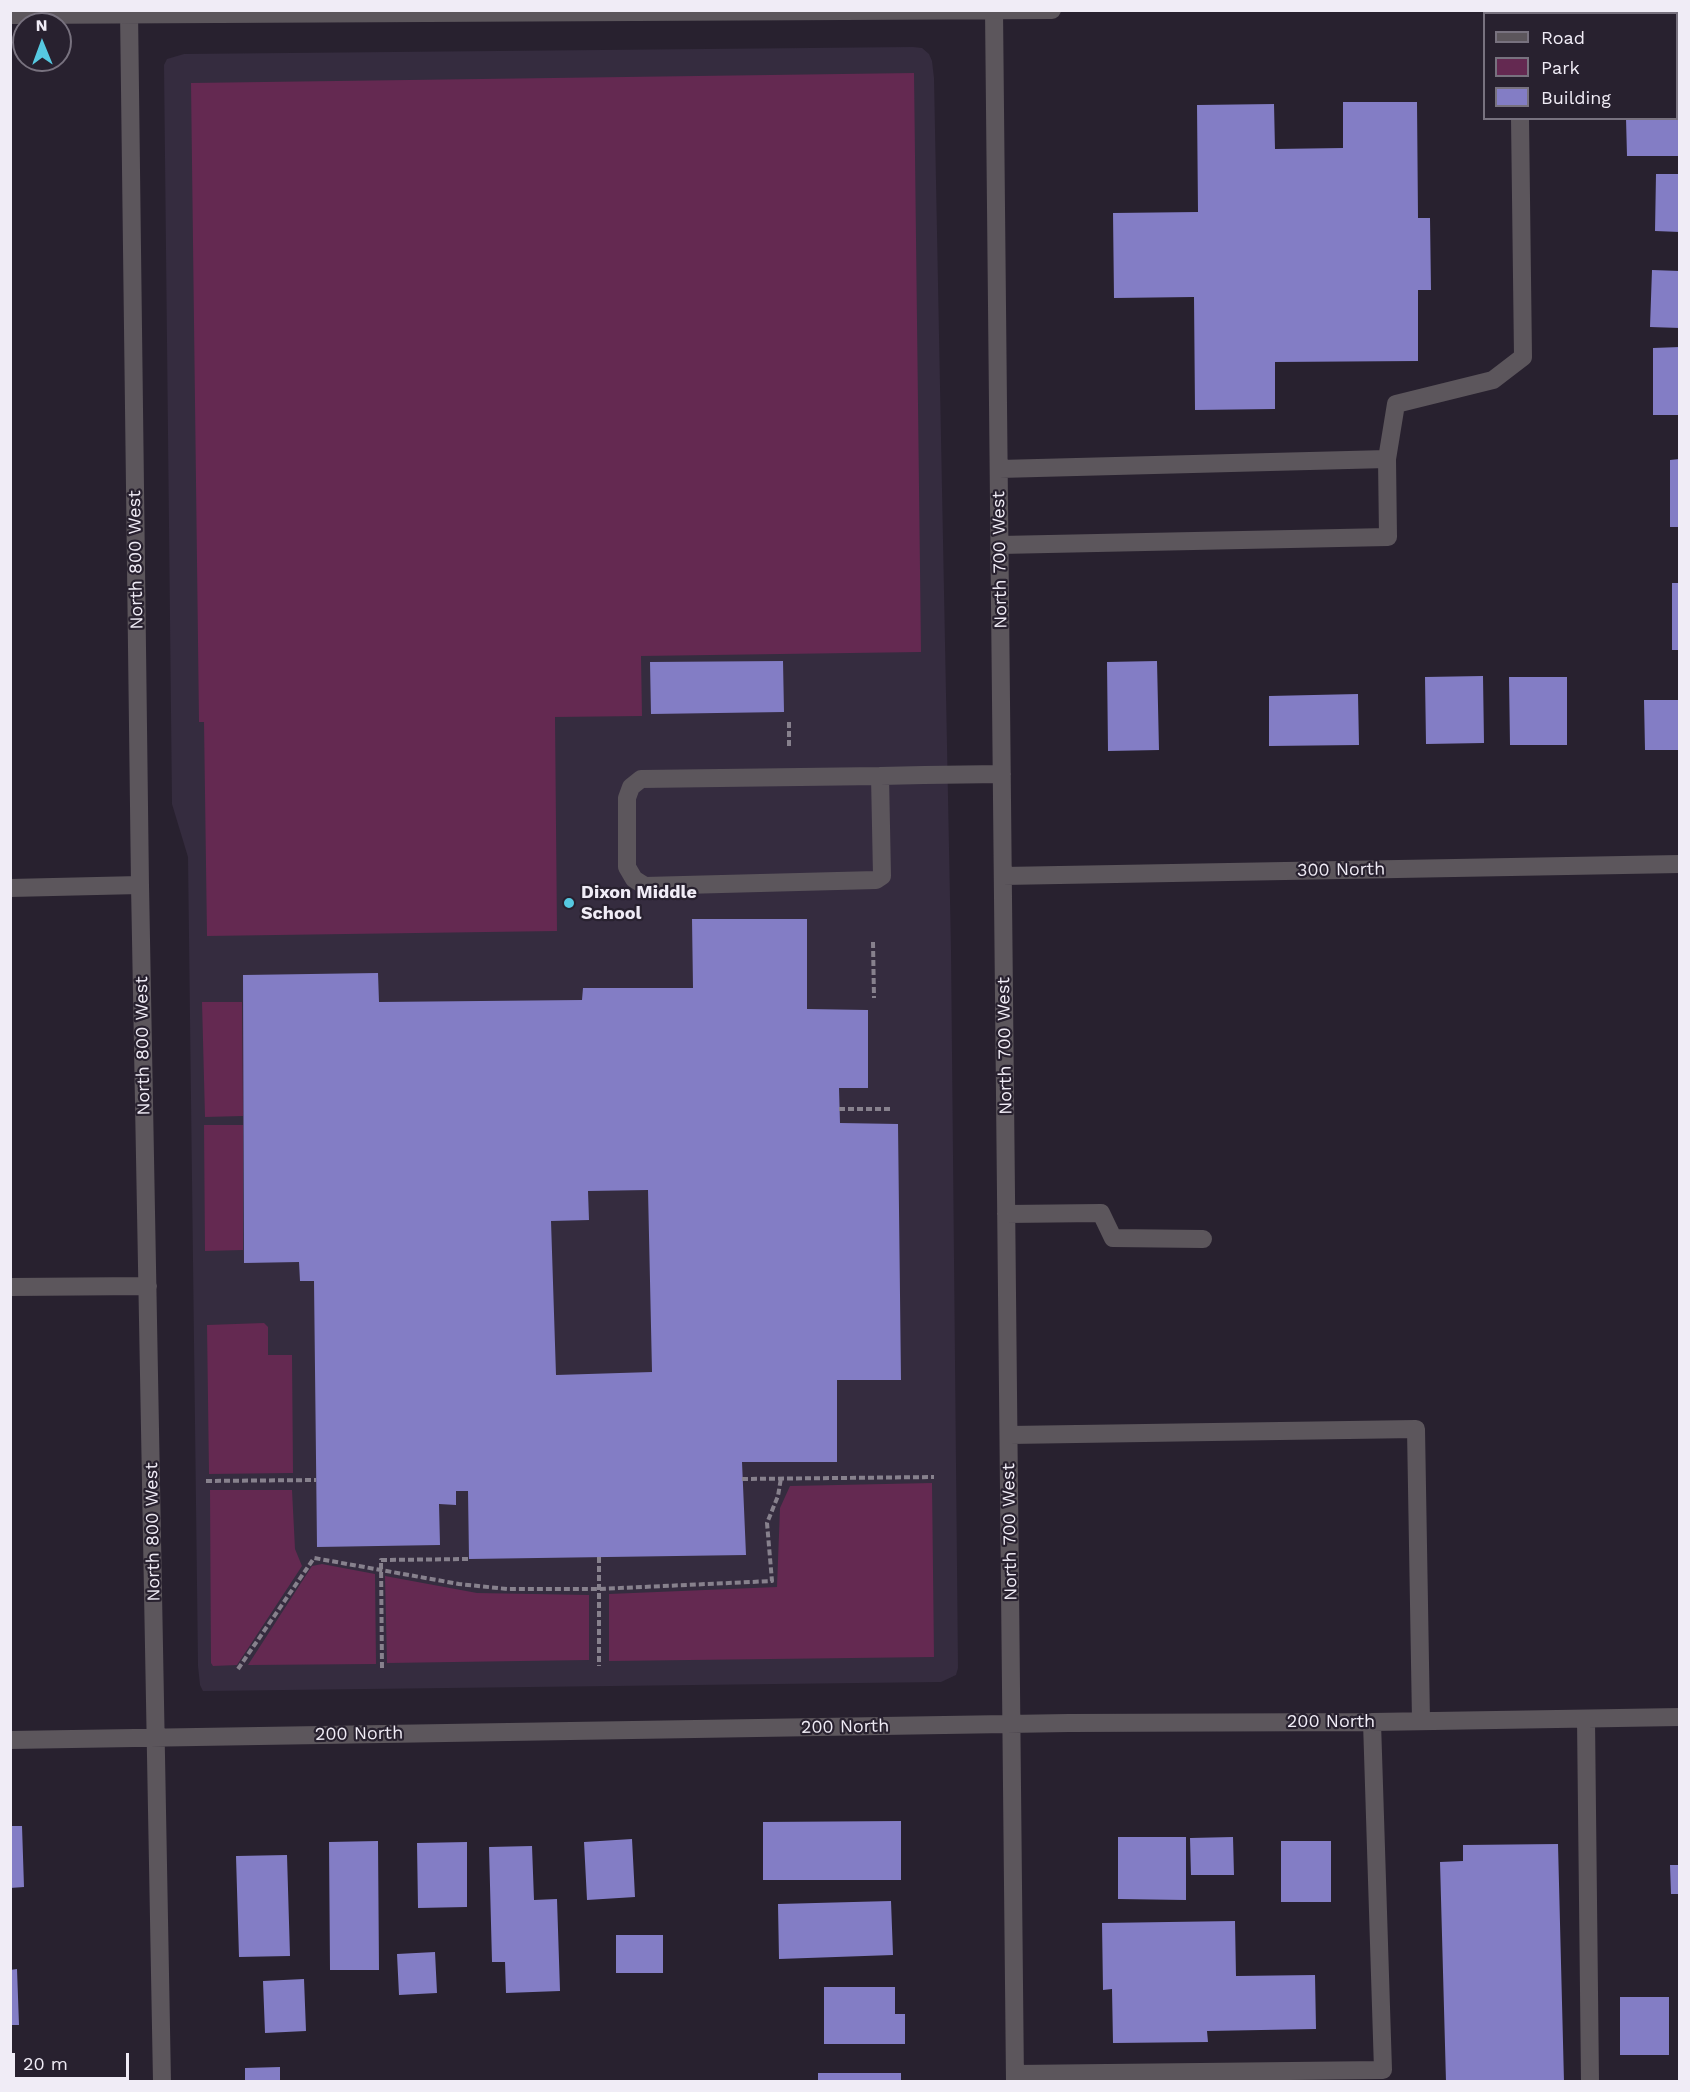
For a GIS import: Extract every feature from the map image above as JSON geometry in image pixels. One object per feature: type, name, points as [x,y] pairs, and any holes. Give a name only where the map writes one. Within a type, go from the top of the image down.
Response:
[{"type":"street","points":[[10,15],[129,12],[1052,10]]},
{"type":"street","name":"North 700 West","points":[[994,11],[1015,2078]]},
{"type":"street","name":"North 800 West","points":[[129,12],[140,885],[162,2082]]},
{"type":"street","points":[[1000,545],[1388,537],[1387,459],[1396,404],[1493,380],[1522,357],[1520,120]]},
{"type":"street","points":[[999,469],[1387,459]]},
{"type":"street","points":[[880,776],[882,876],[876,880],[645,886],[634,879],[627,867],[627,798],[631,787],[641,779],[1002,774]]},
{"type":"street","name":"300 North","points":[[1003,876],[1680,864]]},
{"type":"street","points":[[10,888],[140,885]]},
{"type":"street","points":[[1006,1214],[1101,1213],[1113,1238],[1203,1239]]},
{"type":"street","points":[[10,1287],[148,1286]]},
{"type":"street","points":[[1009,1435],[1416,1428],[1421,1721]]},
{"type":"street","name":"200 North","points":[[10,1740],[1011,1724],[1680,1717]]},
{"type":"street","points":[[1586,1719],[1590,2082]]},
{"type":"street","points":[[1015,2078],[1383,2070],[1372,1722]]},
{"type":"path","points":[[873,942],[874,998]]},
{"type":"path","points":[[839,1109],[890,1109]]},
{"type":"path","points":[[742,1479],[934,1477]]},
{"type":"path","points":[[238,1669],[314,1558],[459,1584],[507,1589],[599,1589],[772,1581],[767,1523],[778,1496],[781,1478]]},
{"type":"path","points":[[206,1481],[316,1480]]},
{"type":"path","points":[[599,1557],[599,1666]]},
{"type":"path","points":[[382,1668],[381,1560],[469,1559]]},
{"type":"shaded area","name":"Dixon Middle School","points":[[922,48],[929,54],[934,78],[951,950],[958,1668],[956,1675],[941,1682],[203,1691],[198,1666],[188,857],[172,804],[164,65],[167,59],[184,54]]},
{"type":"green space","points":[[914,73],[921,652],[641,656],[642,716],[555,717],[557,931],[207,936],[204,722],[199,722],[191,83]]},
{"type":"green space","points":[[202,1002],[242,1002],[243,1116],[205,1117]]},
{"type":"green space","points":[[204,1125],[243,1125],[243,1250],[205,1251]]},
{"type":"green space","points":[[264,1323],[268,1327],[268,1355],[292,1355],[293,1473],[209,1474],[207,1325]]},
{"type":"green space","points":[[932,1483],[934,1657],[609,1661],[609,1594],[777,1587],[780,1508],[790,1486]]},
{"type":"green space","points":[[210,1490],[292,1490],[295,1549],[302,1566],[237,1665],[213,1666],[211,1663]]},
{"type":"green space","points":[[322,1564],[375,1574],[376,1664],[248,1665],[312,1566]]},
{"type":"green space","points":[[385,1576],[477,1593],[589,1595],[589,1660],[387,1663]]},
{"type":"building","points":[[1343,102],[1417,102],[1418,218],[1430,218],[1431,290],[1418,290],[1418,361],[1275,362],[1275,409],[1195,410],[1194,297],[1114,298],[1113,213],[1198,212],[1197,105],[1274,104],[1275,149],[1343,148]]},
{"type":"building","points":[[1678,105],[1680,105],[1680,156],[1627,156],[1626,120],[1678,120]]},
{"type":"building","points":[[1656,174],[1680,174],[1680,232],[1655,231]]},
{"type":"building","points":[[1652,270],[1680,271],[1680,328],[1650,327]]},
{"type":"building","points":[[1680,347],[1680,415],[1653,415],[1653,348]]},
{"type":"building","points":[[1680,459],[1680,527],[1670,527],[1670,460]]},
{"type":"building","points":[[1672,583],[1680,583],[1680,650],[1672,650]]},
{"type":"building","points":[[783,661],[784,712],[651,714],[650,662]]},
{"type":"building","points":[[1157,661],[1159,750],[1108,751],[1107,662]]},
{"type":"building","points":[[1483,676],[1484,743],[1426,744],[1425,677]]},
{"type":"building","points":[[1509,677],[1567,677],[1567,745],[1510,745]]},
{"type":"building","points":[[1358,694],[1359,745],[1269,746],[1269,696]]},
{"type":"building","points":[[1644,700],[1680,700],[1680,750],[1645,750]]},
{"type":"building","points":[[692,919],[807,919],[807,1009],[868,1010],[868,1088],[839,1088],[840,1123],[898,1124],[901,1380],[837,1380],[837,1462],[742,1462],[746,1555],[469,1559],[468,1491],[456,1491],[456,1505],[439,1504],[440,1545],[317,1547],[314,1281],[300,1281],[299,1262],[244,1263],[243,975],[378,973],[379,1002],[582,1000],[583,988],[693,988]],"holes":[[[648,1190],[652,1372],[556,1375],[551,1221],[589,1220],[588,1191]]]},
{"type":"building","points":[[901,1821],[901,1880],[763,1880],[763,1822]]},
{"type":"building","points":[[10,1826],[22,1826],[24,1887],[10,1888]]},
{"type":"building","points":[[1118,1837],[1186,1837],[1186,1900],[1118,1899]]},
{"type":"building","points":[[1233,1837],[1234,1875],[1191,1875],[1190,1838]]},
{"type":"building","points":[[632,1839],[635,1897],[587,1900],[584,1842]]},
{"type":"building","points":[[378,1841],[379,1970],[330,1970],[329,1842]]},
{"type":"building","points":[[1281,1841],[1331,1841],[1331,1902],[1281,1902]]},
{"type":"building","points":[[467,1842],[467,1907],[418,1908],[417,1843]]},
{"type":"building","points":[[1558,1844],[1564,2082],[1446,2082],[1440,1862],[1463,1861],[1463,1845]]},
{"type":"building","points":[[532,1846],[534,1900],[557,1899],[560,1991],[506,1993],[505,1962],[492,1962],[489,1847]]},
{"type":"building","points":[[287,1855],[290,1956],[239,1957],[236,1856]]},
{"type":"building","points":[[1670,1865],[1680,1865],[1680,1894],[1671,1894]]},
{"type":"building","points":[[891,1901],[893,1955],[779,1959],[778,1904]]},
{"type":"building","points":[[1235,1921],[1236,1976],[1315,1975],[1316,2029],[1207,2031],[1208,2042],[1113,2043],[1112,1989],[1103,1990],[1102,1923]]},
{"type":"building","points":[[616,1935],[663,1935],[663,1973],[616,1973]]},
{"type":"building","points":[[435,1952],[437,1993],[399,1995],[397,1954]]},
{"type":"building","points":[[17,1969],[19,2025],[10,2025],[10,1970]]},
{"type":"building","points":[[304,1979],[306,2031],[265,2033],[263,1981]]},
{"type":"building","points":[[824,1987],[895,1987],[895,2014],[905,2014],[905,2044],[824,2044]]},
{"type":"building","points":[[1620,1997],[1669,1997],[1669,2055],[1620,2055]]},
{"type":"building","points":[[280,2067],[280,2082],[245,2082],[245,2068]]},
{"type":"building","points":[[818,2073],[901,2073],[901,2082],[818,2082]]},
{"type":"place","name":"Dixon Middle School","points":[[569,903]]}]
